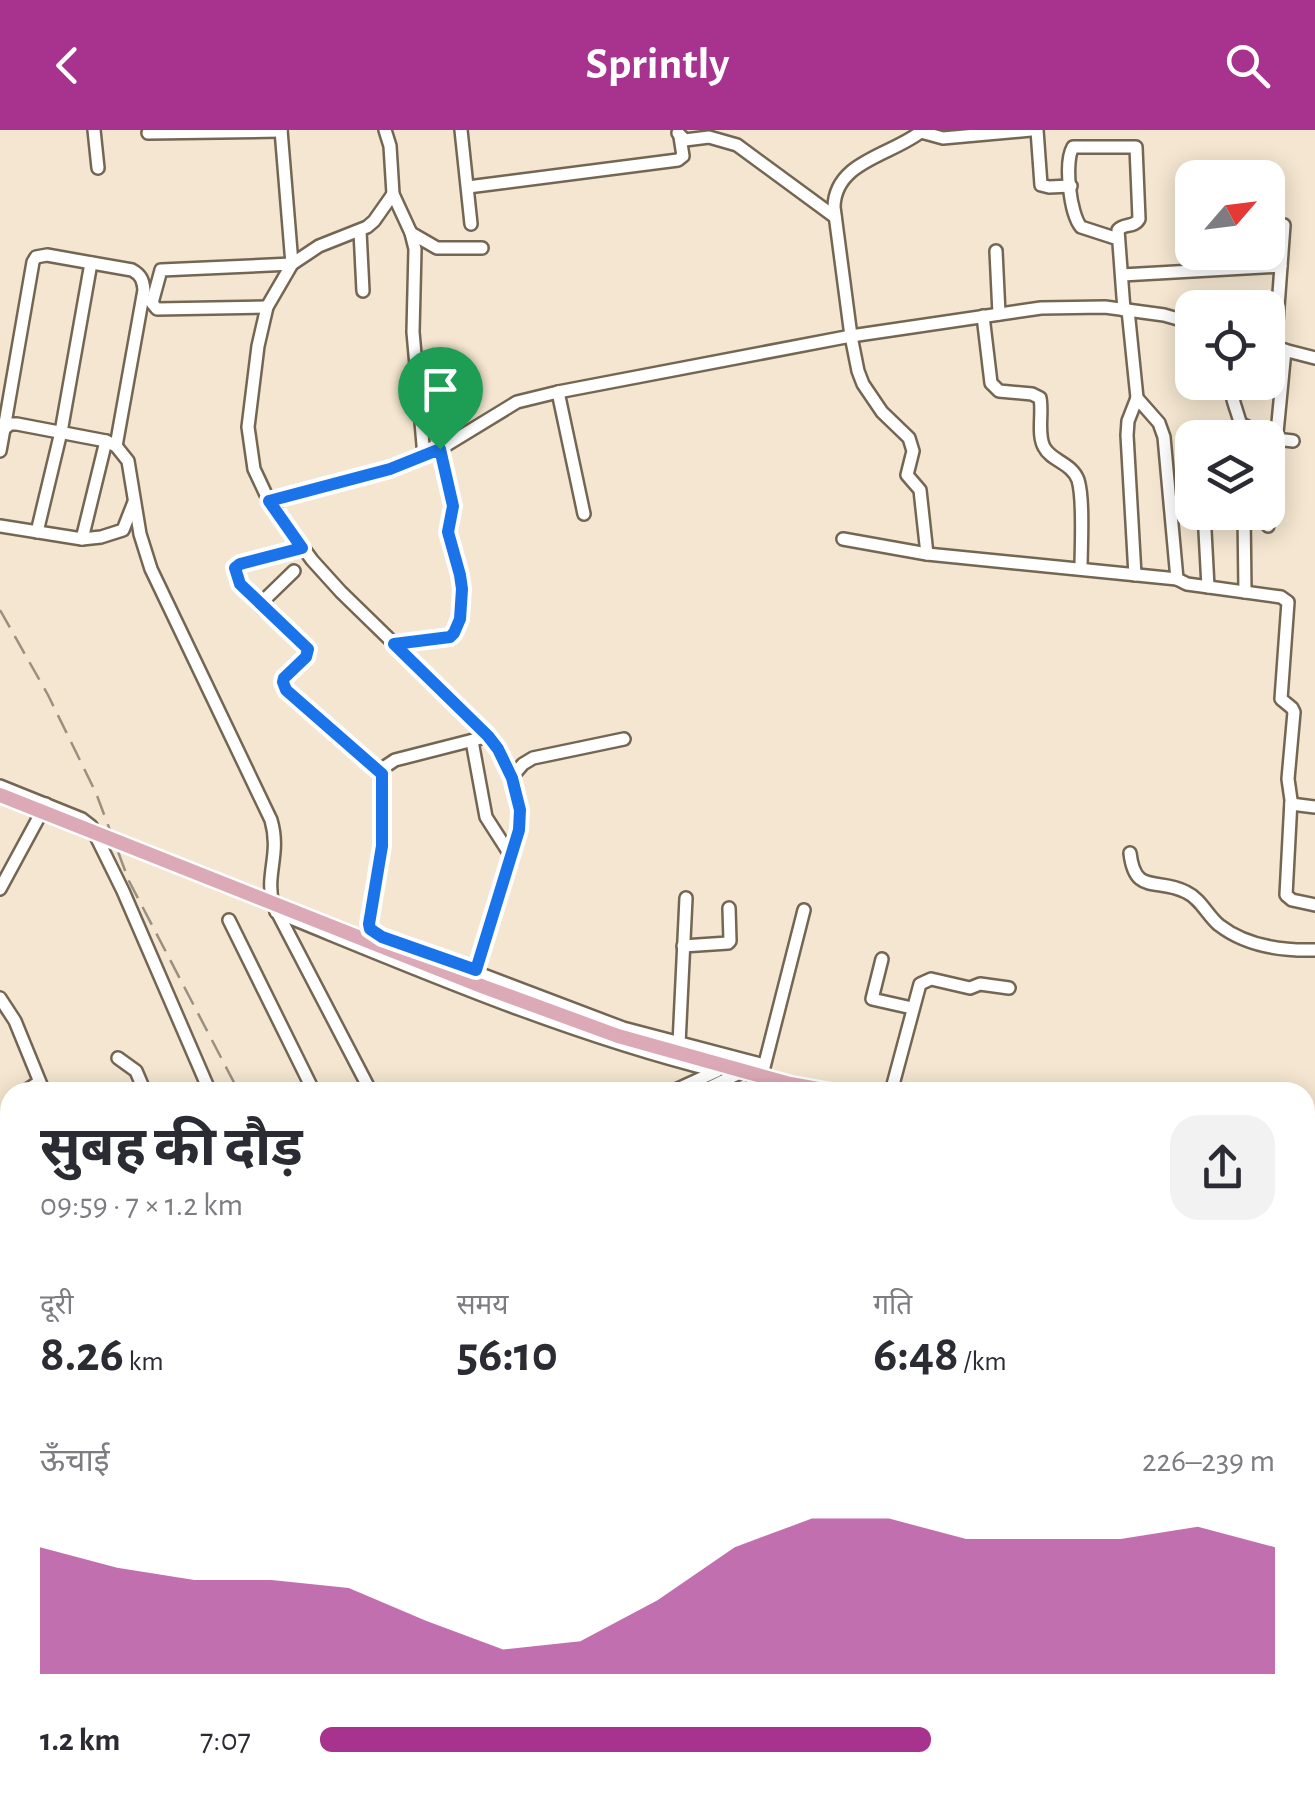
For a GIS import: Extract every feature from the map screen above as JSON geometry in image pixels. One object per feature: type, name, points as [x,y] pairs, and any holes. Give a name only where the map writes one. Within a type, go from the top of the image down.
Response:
[{"type":"main road","points":[[0,795],[484,987],[722,1069],[756,1071],[785,1082]]},
{"type":"street","points":[[94,130],[98,168]]},
{"type":"street","points":[[385,130],[393,194],[411,233],[416,257],[413,332],[424,456]]},
{"type":"street","points":[[461,130],[471,224]]},
{"type":"street","points":[[928,554],[920,490],[907,476],[912,445],[882,412],[860,378],[851,336],[834,194],[850,172],[922,131],[943,138],[1034,130],[1041,185],[1070,186]]},
{"type":"street","points":[[148,133],[281,131],[292,264]]},
{"type":"street","points":[[468,186],[678,160],[683,156],[679,134]]},
{"type":"street","points":[[679,134],[685,140],[718,138],[737,146],[835,217]]},
{"type":"street","points":[[1118,239],[1077,224],[1068,156],[1072,147],[1136,147],[1138,219],[1120,228],[1118,239],[1138,398],[1163,429],[1178,579]]},
{"type":"street","points":[[393,194],[374,221],[360,231],[319,246],[292,264],[267,307],[248,427],[254,468],[269,501],[302,548],[341,592],[488,736],[512,778],[520,820],[476,970]]},
{"type":"street","points":[[360,231],[363,290]]},
{"type":"street","points":[[411,233],[437,248],[482,248]]},
{"type":"street","points":[[996,251],[999,314]]},
{"type":"street","points":[[0,451],[36,257],[91,263],[139,274],[144,290],[111,444],[82,539]]},
{"type":"street","points":[[36,532],[60,432],[91,263]]},
{"type":"street","points":[[267,307],[157,309],[152,304],[161,270],[292,264]]},
{"type":"street","points":[[1122,275],[1210,270]]},
{"type":"street","points":[[269,501],[390,469],[440,449],[517,402],[558,392],[851,336],[1062,306],[1175,318]]},
{"type":"street","points":[[983,316],[991,384],[999,391],[1040,398],[1042,444],[1073,470],[1078,481],[1082,570]]},
{"type":"street","points":[[1285,350],[1315,358]]},
{"type":"street","points":[[558,392],[584,514]]},
{"type":"street","points":[[1135,575],[1127,435],[1128,421],[1138,398]]},
{"type":"street","points":[[4,429],[17,424],[111,444],[128,461],[151,569],[271,820],[276,850],[270,886],[276,912],[366,1082]]},
{"type":"street","points":[[1285,441],[1293,441]]},
{"type":"street","points":[[394,644],[450,637],[460,619],[462,582],[448,532],[453,506],[440,449]]},
{"type":"street","points":[[0,526],[82,539],[101,537],[123,530],[135,500]]},
{"type":"street","points":[[1170,509],[1175,509]]},
{"type":"street","points":[[1205,530],[1208,587]]},
{"type":"street","points":[[1244,530],[1245,592]]},
{"type":"street","points":[[843,539],[928,554],[1178,579],[1187,584],[1280,597],[1288,602],[1281,699],[1294,712],[1288,779],[1291,804],[1286,895],[1315,905]]},
{"type":"street","points":[[302,548],[240,564],[235,568],[240,584],[308,649],[306,657],[284,678],[286,690],[382,774]]},
{"type":"street","points":[[260,604],[294,570]]},
{"type":"street","points":[[488,736],[386,766],[382,774],[382,846],[370,929],[382,937],[623,1028],[756,1071]]},
{"type":"street","points":[[512,778],[534,758],[624,739]]},
{"type":"street","points":[[472,740],[486,817],[511,856]]},
{"type":"street","points":[[0,786],[82,818],[91,826],[123,890],[206,1082]]},
{"type":"street","points":[[0,889],[46,804]]},
{"type":"street","points":[[1291,804],[1315,807]]},
{"type":"street","points":[[1130,853],[1132,870],[1139,878],[1192,895],[1222,927],[1266,947],[1315,950]]},
{"type":"street","points":[[680,1044],[686,898]]},
{"type":"street","points":[[683,946],[728,943],[729,908]]},
{"type":"street","points":[[755,1082],[804,910]]},
{"type":"street","points":[[276,912],[516,1009],[634,1050],[722,1069]]},
{"type":"street","points":[[229,920],[309,1082]]},
{"type":"street","points":[[882,959],[872,999],[912,1008]]},
{"type":"street","points":[[893,1082],[920,984],[927,979],[970,988],[980,984],[1009,988]]},
{"type":"street","points":[[0,998],[15,1021],[40,1082]]},
{"type":"street","points":[[118,1058],[136,1071],[141,1082]]},
{"type":"street","points":[[693,1082],[722,1069]]},
{"type":"street","points":[[727,1082],[756,1071]]},
{"type":"railway","points":[[0,610],[48,695],[96,793],[129,881],[234,1082]]},
{"type":"route","points":[[440,449],[453,506],[448,532],[462,582],[460,619],[450,637],[394,644],[488,736],[512,778],[520,810],[519,830],[476,970],[382,937],[370,929],[382,846],[382,774],[286,690],[284,678],[306,657],[308,649],[240,584],[235,573],[240,564],[302,548],[269,501],[390,469],[440,449]]}]
